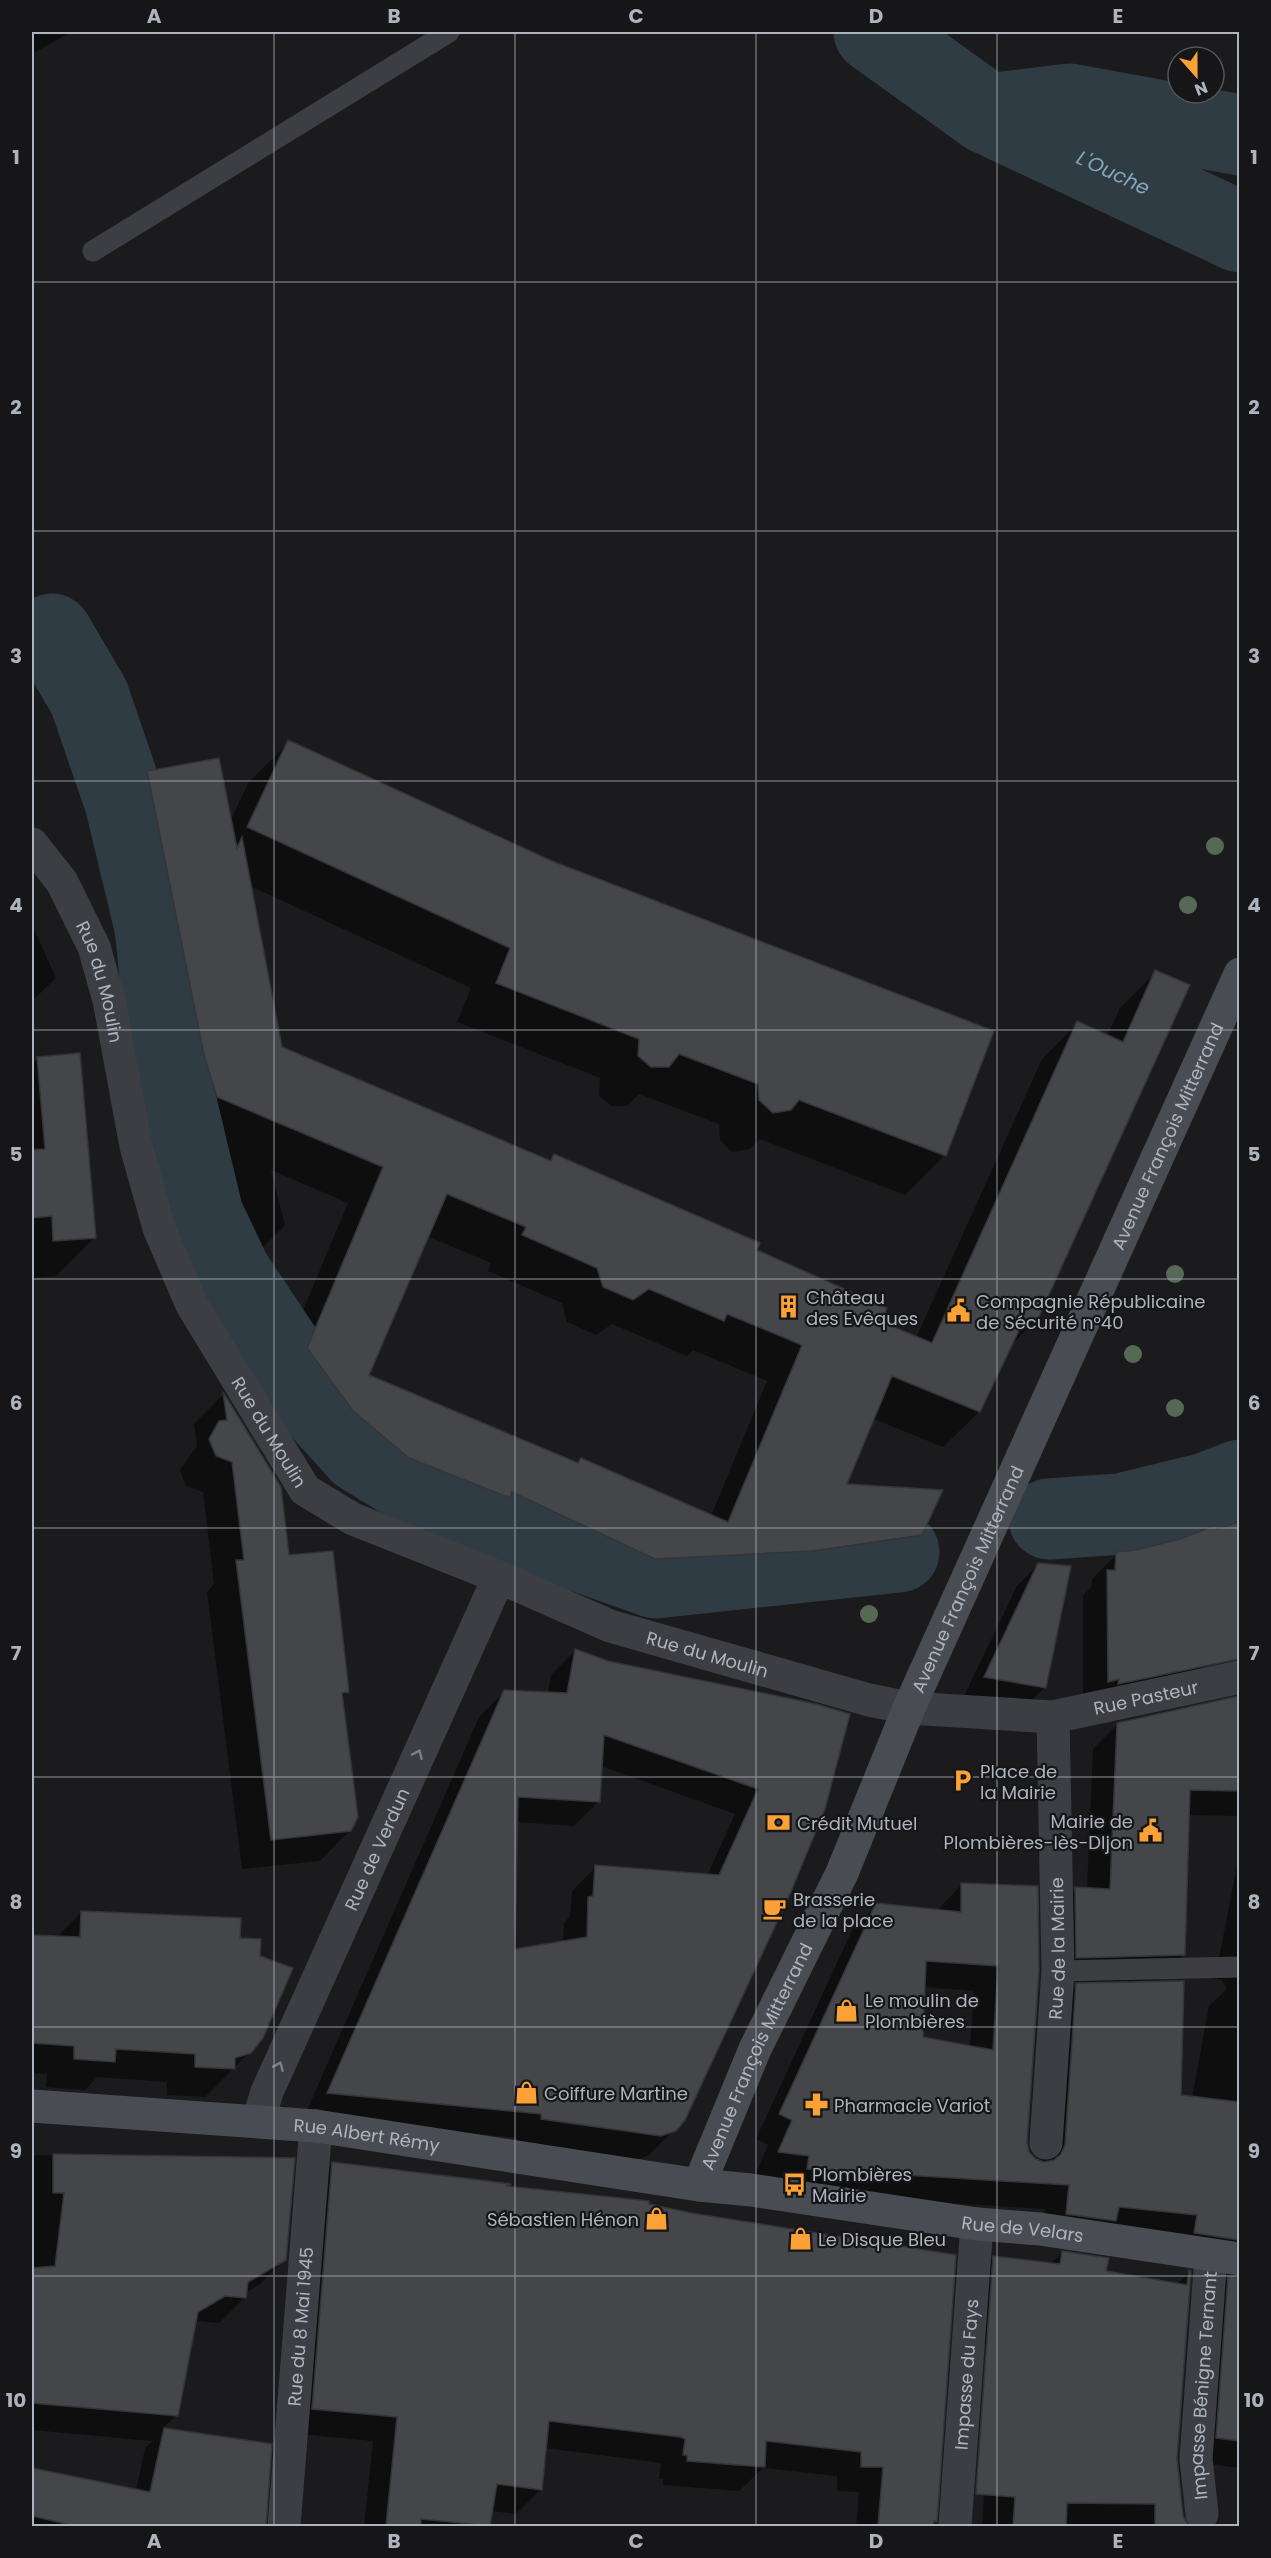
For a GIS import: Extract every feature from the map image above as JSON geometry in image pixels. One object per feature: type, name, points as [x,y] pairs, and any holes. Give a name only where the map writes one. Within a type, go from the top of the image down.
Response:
[{"type":"main road","name":"Avenue François Mitterrand","points":[[699,2185],[756,2049],[842,1873],[909,1708],[1239,974]]},
{"type":"main road","name":"Rue Albert Rémy","points":[[32,2106],[316,2126],[699,2185]]},
{"type":"main road","name":"Rue de Velars","points":[[699,2185],[751,2190],[977,2224],[1040,2229],[1225,2258]]},
{"type":"street","name":"Rue du Moulin","points":[[32,844],[62,882],[94,947],[109,1000],[136,1146],[159,1228],[192,1305],[305,1490],[353,1519],[499,1577],[610,1626],[909,1708]]},
{"type":"street","name":"Rue de Verdun","points":[[258,2121],[267,2092],[499,1577]]},
{"type":"street","name":"Rue Pasteur","points":[[1053,1717],[1239,1677]]},
{"type":"street","points":[[909,1708],[1053,1717]]},
{"type":"street","name":"Rue de la Mairie","points":[[1046,2144],[1059,1971],[1053,1717]]},
{"type":"street","name":"Rue du 8 Mai 1945","points":[[284,2526],[316,2126]]},
{"type":"street","name":"Impasse du Fays","points":[[955,2526],[977,2224]]},
{"type":"street","name":"Impasse Bénigne Ternant","points":[[1202,2514],[1196,2459],[1225,2258]]},
{"type":"lane","points":[[93,251],[449,32]]},
{"type":"lane","points":[[1059,1971],[1239,1967]]},
{"type":"building","points":[[288,740],[552,861],[994,1031],[946,1156],[799,1100],[791,1110],[773,1113],[759,1100],[758,1084],[679,1054],[669,1067],[651,1067],[638,1056],[639,1039],[496,983],[510,948],[247,827]]},
{"type":"building","points":[[219,758],[237,848],[242,837],[282,1047],[551,1161],[554,1154],[760,1243],[757,1250],[887,1308],[882,1322],[932,1343],[1077,1021],[1123,1042],[1155,970],[1190,985],[1036,1323],[1025,1318],[980,1412],[892,1376],[847,1484],[943,1490],[922,1535],[813,1551],[655,1559],[512,1492],[510,1498],[409,1458],[353,1411],[307,1348],[383,1167],[217,1097],[204,1055],[147,771]],"holes":[[[447,1194],[526,1227],[522,1235],[597,1268],[603,1287],[633,1300],[649,1289],[724,1321],[727,1314],[802,1345],[728,1522],[581,1458],[578,1463],[369,1375]]]},
{"type":"building","points":[[80,1053],[96,1238],[53,1241],[52,1216],[32,1218],[32,1150],[45,1149],[37,1057]]},
{"type":"building","points":[[223,1392],[281,1487],[289,1555],[333,1551],[349,1692],[342,1693],[358,1817],[351,1831],[271,1840],[236,1560],[244,1560],[232,1462],[216,1456],[209,1439],[219,1421],[227,1420]]},
{"type":"building","points":[[1239,1522],[1239,1659],[1118,1684],[1119,1679],[1108,1682],[1107,1570],[1115,1570],[1116,1552],[1136,1550],[1180,1539],[1216,1525],[1217,1529]]},
{"type":"building","points":[[1038,1563],[1071,1566],[1046,1688],[984,1677]]},
{"type":"building","points":[[575,1649],[608,1661],[816,1704],[850,1714],[825,1809],[790,1894],[685,2120],[676,2131],[661,2136],[541,2119],[541,2114],[327,2093],[504,1690],[567,1693]],"holes":[[[604,1735],[758,1789],[719,1875],[595,1865],[593,1896],[588,1897],[587,1937],[515,1949],[518,1797],[600,1802]]]},
{"type":"building","name":"Mairie de Plombières-lès-DIjon","points":[[1239,1696],[1239,1791],[1190,1790],[1185,1955],[1076,1958],[1075,1887],[1110,1889],[1117,1723]]},
{"type":"building","points":[[961,1883],[1038,1886],[1039,1971],[1027,2142],[1029,2152],[1036,2159],[1044,2162],[1054,2160],[1061,2154],[1065,2145],[1076,1983],[1184,1981],[1181,2095],[1239,2102],[1239,2240],[1194,2233],[1197,2215],[1119,2207],[1116,2221],[1066,2214],[1069,2185],[807,2169],[809,2156],[778,2152],[792,2120],[779,2114],[876,1903],[961,1912]],"holes":[[[926,1961],[998,1966],[993,2050],[923,2037]]]},
{"type":"building","points":[[81,1911],[241,1918],[240,1938],[261,1939],[260,1956],[293,1968],[263,2038],[251,2053],[235,2058],[235,2069],[195,2067],[195,2054],[116,2049],[115,2062],[74,2059],[74,2046],[32,2043],[32,1935],[80,1937]]},
{"type":"building","points":[[53,2154],[295,2158],[286,2260],[248,2282],[246,2298],[225,2296],[198,2312],[178,2416],[32,2403],[32,2268],[55,2266],[64,2193],[53,2193]]},
{"type":"building","points":[[332,2162],[511,2184],[506,2186],[649,2201],[649,2204],[691,2213],[956,2255],[937,2522],[934,2521],[933,2526],[878,2526],[883,2467],[861,2467],[861,2452],[766,2441],[765,2467],[687,2461],[687,2455],[683,2455],[685,2439],[680,2437],[549,2421],[542,2490],[497,2484],[490,2526],[421,2519],[421,2526],[386,2526],[397,2417],[312,2409]]},
{"type":"building","points":[[1062,2251],[1109,2258],[1106,2271],[1187,2285],[1189,2270],[1191,2271],[1177,2458],[1183,2516],[1189,2526],[1155,2526],[1155,2504],[1067,2503],[1066,2526],[1013,2526],[1015,2497],[976,2494],[993,2256],[1060,2264]]},
{"type":"building","points":[[1228,2276],[1239,2277],[1239,2441],[1216,2438]]},
{"type":"building","points":[[164,2428],[272,2444],[266,2526],[75,2526],[32,2516],[32,2468],[150,2492]]},
{"type":"waterway","name":"L'Ouche","points":[[874,32],[988,114],[1070,104],[1240,135]]},
{"type":"waterway","name":"L'Ouche","points":[[1001,120],[1240,232]]},
{"type":"waterway","points":[[52,634],[89,697],[125,802],[155,927],[171,1081],[203,1215],[231,1274],[322,1410],[361,1453],[438,1500],[655,1578],[899,1552]]},
{"type":"waterway","points":[[1049,1519],[1120,1514],[1206,1493],[1240,1480]]},
{"type":"place","name":"Château des Evêques","points":[[788,1307]]},
{"type":"place","name":"Compagnie Républicaine de Sécurité n°40","points":[[958,1311]]},
{"type":"place","name":"Place de la Mairie","points":[[962,1781]]},
{"type":"place","name":"Crédit Mutuel","points":[[779,1823]]},
{"type":"place","name":"Mairie de Plombières-lès-DIjon","points":[[1151,1831]]},
{"type":"place","name":"Brasserie de la place","points":[[775,1909]]},
{"type":"place","name":"Le moulin de Plombières","points":[[847,2010]]},
{"type":"place","name":"Coiffure Martine","points":[[526,2093]]},
{"type":"place","name":"Pharmacie Variot","points":[[816,2105]]},
{"type":"place","name":"Plombières Mairie","points":[[794,2184]]},
{"type":"place","name":"Sébastien Hénon","points":[[657,2219]]},
{"type":"place","name":"Le Disque Bleu","points":[[800,2239]]}]
